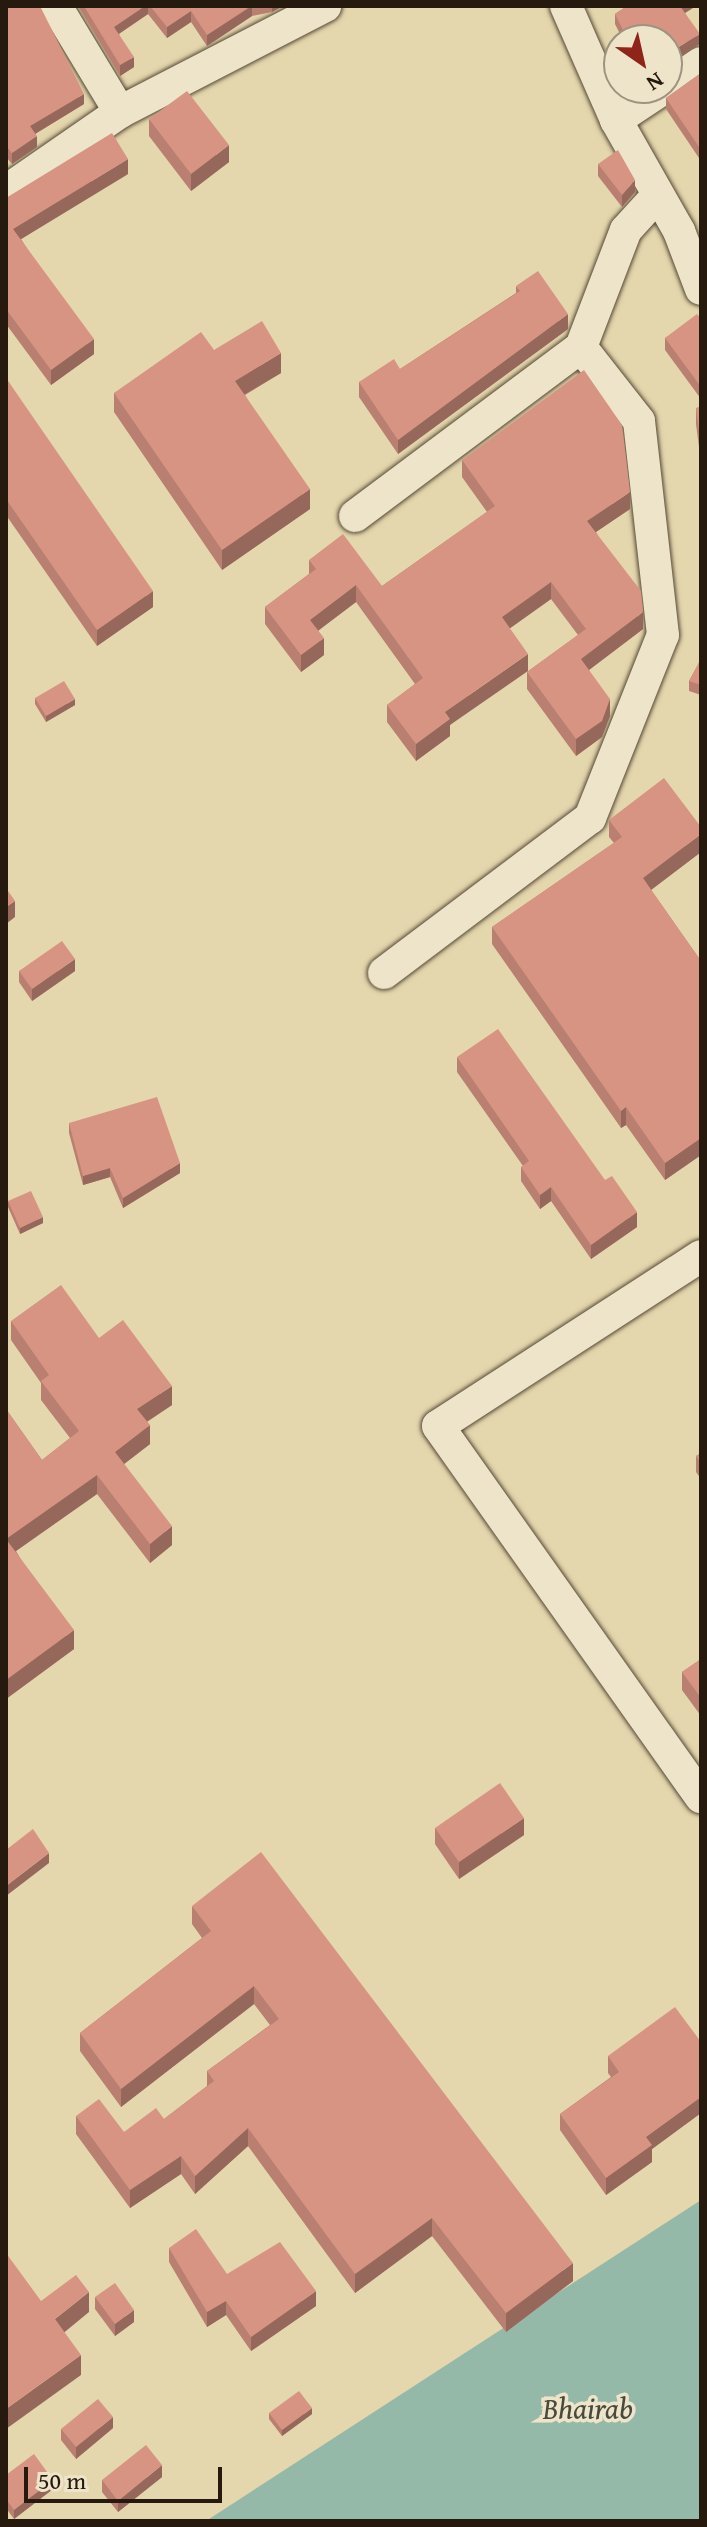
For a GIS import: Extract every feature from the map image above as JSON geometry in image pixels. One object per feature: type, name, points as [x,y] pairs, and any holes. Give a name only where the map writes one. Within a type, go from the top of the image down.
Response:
[{"type":"street","points":[[56,6],[120,112]]},
{"type":"street","points":[[6,191],[120,112],[325,6]]},
{"type":"street","points":[[566,6],[616,120],[658,195],[701,289]]},
{"type":"street","points":[[683,75],[701,63]]},
{"type":"street","points":[[616,120],[640,104]]},
{"type":"street","points":[[355,516],[581,347],[626,230],[658,195]]},
{"type":"street","points":[[384,973],[590,818],[663,635],[639,421],[581,347]]},
{"type":"street","points":[[701,1256],[438,1426],[701,1797]]},
{"type":"water","name":"Bhairab","points":[[701,2200],[701,2521],[206,2521]]},
{"type":"building","points":[[6,6],[40,6],[84,94],[30,126],[37,136],[12,153],[6,146]]},
{"type":"building","points":[[84,6],[145,6],[114,27],[134,57],[120,65]]},
{"type":"building","points":[[150,6],[251,6],[207,35],[191,11],[167,27]]},
{"type":"building","points":[[627,6],[680,6],[700,34],[683,44],[683,24],[620,24],[615,14]]},
{"type":"building","points":[[701,73],[701,150],[670,104],[683,104],[683,86]]},
{"type":"building","points":[[187,91],[229,145],[191,174],[149,119]]},
{"type":"building","points":[[112,133],[128,159],[13,229],[94,339],[51,370],[6,309],[6,198]]},
{"type":"building","points":[[618,150],[635,180],[622,195],[598,164]]},
{"type":"building","points":[[538,271],[568,314],[398,440],[359,382],[394,359],[400,369],[520,291],[516,286]]},
{"type":"building","points":[[697,314],[701,319],[701,387],[665,338]]},
{"type":"building","points":[[262,321],[281,353],[235,381],[310,489],[222,550],[114,393],[201,332],[214,350]]},
{"type":"building","points":[[584,370],[622,425],[630,492],[587,521],[641,591],[643,612],[581,659],[610,699],[602,721],[576,739],[527,672],[586,629],[551,582],[502,617],[528,654],[445,712],[450,719],[416,744],[387,705],[423,678],[356,585],[310,620],[324,638],[301,655],[265,607],[316,569],[309,560],[343,534],[382,586],[495,506],[462,460]]},
{"type":"building","points":[[6,378],[153,591],[97,630],[6,499]]},
{"type":"building","points":[[701,407],[701,445],[696,408]]},
{"type":"building","points":[[701,659],[701,685],[689,681]]},
{"type":"building","points":[[64,681],[75,699],[46,716],[35,698]]},
{"type":"building","points":[[664,778],[701,827],[701,834],[643,878],[701,961],[701,1138],[665,1163],[626,1107],[621,1111],[492,927],[622,837],[609,820]]},
{"type":"building","points":[[6,888],[15,901],[6,907]]},
{"type":"building","points":[[62,941],[75,959],[32,989],[19,971]]},
{"type":"building","points":[[498,1029],[605,1180],[612,1176],[637,1212],[591,1245],[551,1187],[540,1195],[521,1167],[529,1161],[457,1057]]},
{"type":"building","points":[[157,1097],[180,1163],[123,1198],[110,1168],[83,1176],[69,1123]]},
{"type":"building","points":[[31,1191],[43,1217],[20,1228],[8,1201]]},
{"type":"building","points":[[61,1285],[99,1338],[123,1320],[172,1386],[137,1409],[150,1425],[115,1452],[172,1526],[150,1544],[97,1475],[6,1539],[6,1409],[42,1460],[79,1431],[41,1381],[49,1375],[11,1321]]},
{"type":"building","points":[[6,1539],[74,1630],[6,1680]]},
{"type":"building","points":[[701,1659],[701,1698],[682,1672]]},
{"type":"building","points":[[500,1783],[524,1818],[459,1862],[435,1828]]},
{"type":"building","points":[[33,1829],[49,1853],[6,1886],[6,1850]]},
{"type":"building","points":[[261,1852],[573,2263],[506,2313],[432,2218],[355,2274],[248,2128],[195,2176],[181,2156],[130,2190],[76,2116],[99,2099],[124,2132],[156,2108],[164,2119],[214,2081],[207,2071],[279,2019],[254,1986],[121,2089],[80,2033],[211,1931],[192,1906]]},
{"type":"building","points":[[675,2007],[701,2042],[701,2097],[646,2137],[652,2145],[606,2178],[560,2114],[619,2072],[608,2056]]},
{"type":"building","points":[[196,2229],[227,2274],[280,2242],[316,2291],[251,2337],[226,2301],[207,2312],[169,2248]]},
{"type":"building","points":[[6,2253],[41,2301],[76,2275],[89,2292],[55,2319],[81,2355],[6,2409]]},
{"type":"building","points":[[115,2283],[134,2310],[115,2324],[95,2297]]},
{"type":"building","points":[[299,2391],[312,2408],[282,2430],[269,2413]]},
{"type":"building","points":[[98,2399],[113,2417],[76,2447],[61,2429]]},
{"type":"building","points":[[146,2445],[162,2465],[118,2501],[102,2480]]},
{"type":"building","points":[[34,2454],[53,2480],[14,2510],[6,2499],[6,2475]]}]
